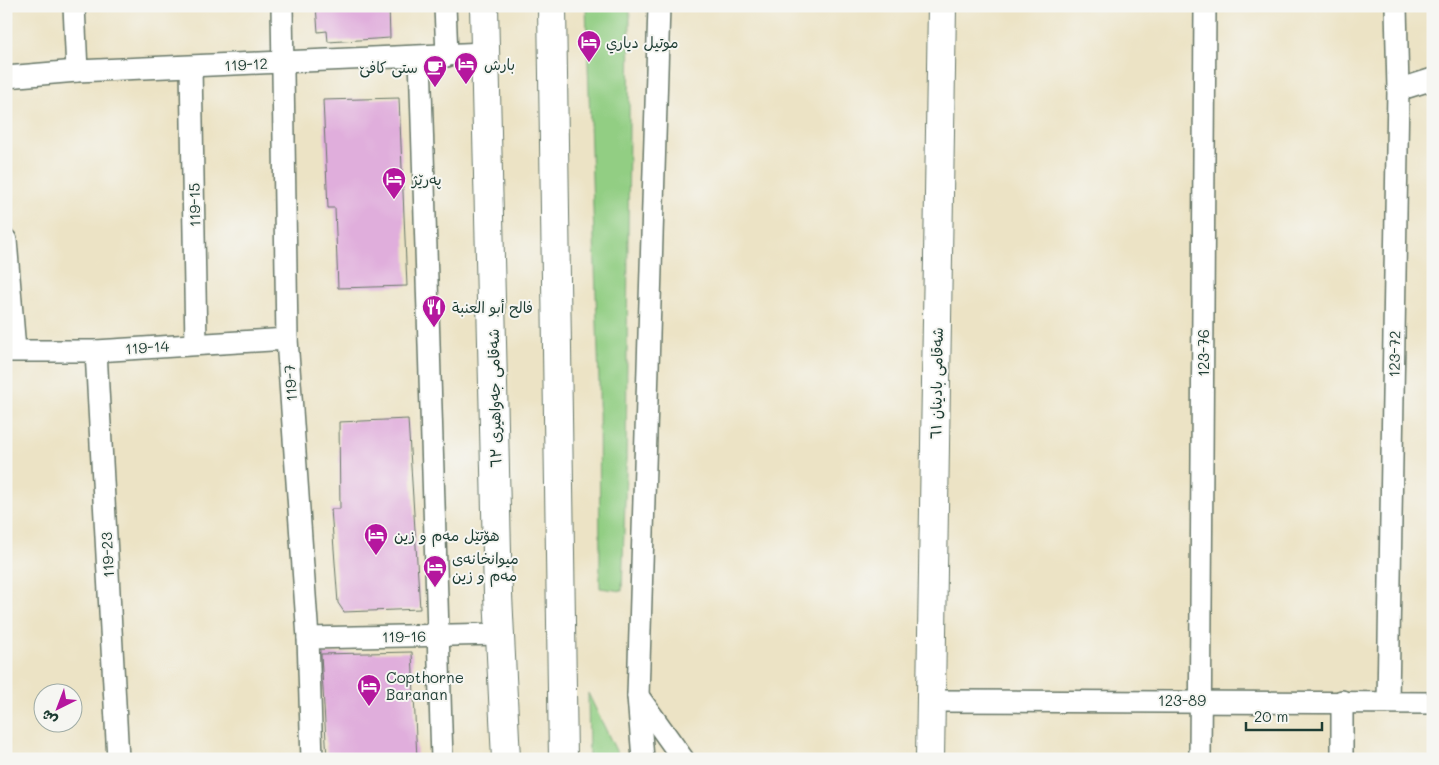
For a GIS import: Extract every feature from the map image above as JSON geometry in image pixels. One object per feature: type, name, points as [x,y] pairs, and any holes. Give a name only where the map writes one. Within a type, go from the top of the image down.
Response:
[{"type":"main road","name":"شەقامی جەواهیری ٦٣","points":[[484,6],[500,634],[506,759]]},
{"type":"main road","points":[[552,6],[563,759]]},
{"type":"main road","name":"شەقامی بادینان ٦١","points":[[930,759],[942,6]]},
{"type":"street","points":[[74,6],[77,71]]},
{"type":"street","name":"119-7","points":[[282,6],[281,62],[287,339],[308,638],[312,759]]},
{"type":"street","points":[[445,6],[447,56]]},
{"type":"street","points":[[643,759],[638,696],[660,6]]},
{"type":"street","name":"123-76","points":[[1200,759],[1205,6]]},
{"type":"street","name":"123-72","points":[[1388,702],[1398,90],[1396,6]]},
{"type":"street","name":"119-12","points":[[6,77],[77,71],[485,53]]},
{"type":"street","points":[[420,57],[442,759]]},
{"type":"street","name":"119-15","points":[[191,67],[196,344]]},
{"type":"street","points":[[1398,90],[1433,79]]},
{"type":"street","points":[[6,240],[11,351]]},
{"type":"street","name":"119-14","points":[[11,351],[96,351],[287,339]]},
{"type":"street","name":"119-23","points":[[96,351],[118,759]]},
{"type":"street","name":"119-16","points":[[308,638],[500,634]]},
{"type":"street","points":[[638,696],[683,759]]},
{"type":"street","name":"123-89","points":[[931,701],[1201,700],[1433,703]]},
{"type":"street","points":[[1342,701],[1342,759]]},
{"type":"green space","points":[[586,6],[630,6],[626,472],[622,591],[600,588],[599,381]]},
{"type":"green space","points":[[588,693],[620,759],[589,759]]},
{"type":"building","points":[[316,6],[389,6],[390,38],[328,42],[327,31],[318,32]]},
{"type":"building","points":[[399,98],[407,286],[338,288],[335,208],[328,208],[323,100]]},
{"type":"building","name":"هۆتێل مەم و زین","points":[[408,419],[420,609],[344,612],[338,603],[331,509],[340,509],[339,422]]},
{"type":"building","name":"Copthorne Baranan","points":[[412,652],[417,759],[327,759],[321,654]]},
{"type":"place","name":"موتيل دياري","points":[[589,63]]},
{"type":"place","name":"بارش","points":[[466,85]]},
{"type":"place","name":"ستی کافێ","points":[[435,88]]},
{"type":"place","name":"پەرێژ","points":[[394,200]]},
{"type":"place","name":"فالح أبو العنبة","points":[[434,328]]},
{"type":"place","name":"هۆتێل مەم و زین","points":[[376,556]]},
{"type":"place","name":"میوانخانەی مەم و زین","points":[[435,588]]},
{"type":"place","name":"Copthorne Baranan","points":[[369,707]]}]
